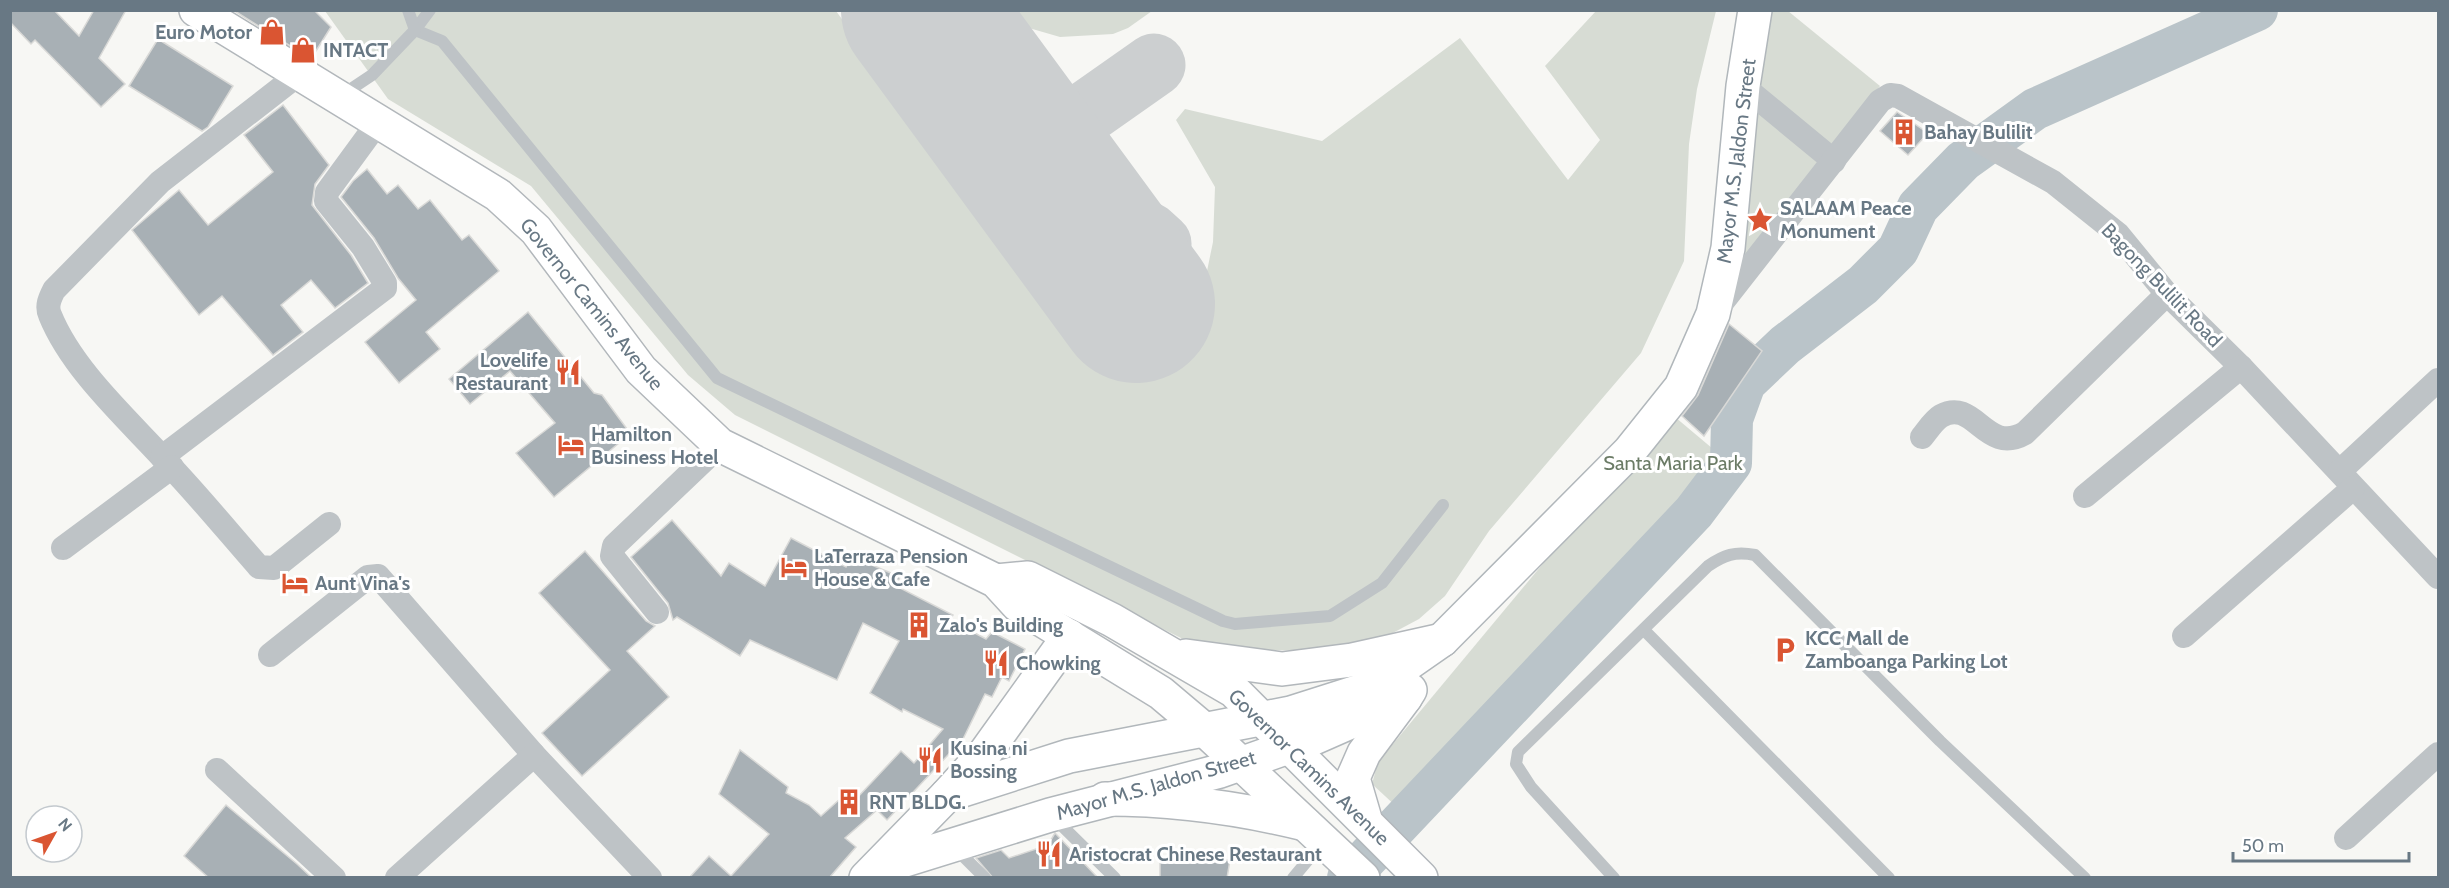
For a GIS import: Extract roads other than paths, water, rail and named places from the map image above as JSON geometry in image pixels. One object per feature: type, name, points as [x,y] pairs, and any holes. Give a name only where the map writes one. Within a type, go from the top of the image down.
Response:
[{"type":"main road","name":"Governor Camins Avenue","points":[[196,10],[498,195],[536,230],[641,370],[720,445],[996,581],[1018,605],[1161,693],[1241,763],[1363,878]]},
{"type":"main road","name":"Mayor M.S. Jaldon Street","points":[[869,874],[947,795],[1069,756],[1263,719],[1376,686],[1442,640],[1629,452],[1681,387],[1713,315],[1728,248],[1743,86],[1755,10]]},
{"type":"main road","name":"Governor Camins Avenue","points":[[996,581],[1028,578],[1112,620],[1234,691],[1410,866]]},
{"type":"main road","points":[[947,795],[985,753],[1069,636]]},
{"type":"main road","name":"Mayor M.S. Jaldon Street","points":[[869,874],[1050,814],[1221,771],[1290,746],[1405,698],[1442,640]]},
{"type":"main road","points":[[1171,654],[1282,669],[1352,660],[1442,640]]},
{"type":"main road","points":[[1366,821],[1353,778],[1364,753],[1405,698]]},
{"type":"main road","points":[[1105,800],[1146,799],[1274,817],[1322,839]]},
{"type":"street","points":[[299,74],[160,182],[54,290],[48,301],[49,314],[71,351],[112,405],[167,462],[259,567],[274,568],[328,524]]},
{"type":"street","points":[[1743,86],[1833,161]]},
{"type":"street","name":"Bagong Bulilit Road","points":[[1713,315],[1880,101],[1890,95],[1898,96],[2054,182],[2118,234],[2167,294],[2241,367],[2439,578]]},
{"type":"street","points":[[63,548],[385,288],[385,283],[363,247],[327,201],[327,192],[379,121]]},
{"type":"street","points":[[1922,437],[1941,416],[1952,414],[1974,420],[2004,440],[2014,440],[2025,433],[2167,294]]},
{"type":"street","points":[[2085,496],[2241,367]]},
{"type":"street","points":[[2184,636],[2346,480],[2439,380]]},
{"type":"street","points":[[657,612],[612,556],[614,546],[720,445]]},
{"type":"street","points":[[270,655],[368,577],[378,576],[534,755],[650,878]]},
{"type":"street","points":[[397,878],[534,755]]},
{"type":"street","points":[[2346,838],[2435,766]]},
{"type":"street","points":[[218,771],[334,878]]},
{"type":"lane","points":[[408,10],[415,30],[442,41],[717,378],[1223,621],[1235,624],[1330,616],[1382,583],[1443,505]]},
{"type":"lane","points":[[339,96],[372,75],[415,30],[430,10]]},
{"type":"lane","points":[[1614,878],[1531,788],[1516,764],[1518,752],[1565,709],[1708,566],[1724,556],[1739,551],[1755,555],[1940,741],[2085,878]]},
{"type":"lane","points":[[1644,630],[1889,878]]},
{"type":"lane","points":[[1050,814],[1115,878]]},
{"type":"lane","points":[[1293,878],[1322,839]]},
{"type":"lane","points":[[953,846],[985,878]]},
{"type":"waterway","points":[[1348,878],[1694,512],[1731,463],[1732,419],[1745,383],[1785,345],[1863,285],[1898,250],[1918,207],[1963,161],[2035,109],[2257,10]]},
{"type":"place","name":"Euro Motor","points":[[272,32]]},
{"type":"place","name":"INTACT","points":[[303,50]]},
{"type":"place","name":"Bahay Bulilit","points":[[1904,132]]},
{"type":"place","name":"SALAAM Peace Monument","points":[[1760,220]]},
{"type":"place","name":"Lovelife Restaurant","points":[[568,372]]},
{"type":"place","name":"Hamilton Business Hotel","points":[[571,445]]},
{"type":"place","name":"LaTerraza Pension House & Cafe","points":[[794,567]]},
{"type":"place","name":"Aunt Vina's","points":[[295,583]]},
{"type":"place","name":"Zalo's Building","points":[[919,625]]},
{"type":"place","name":"KCC Mall de Zamboanga Parking Lot","points":[[1785,650]]},
{"type":"place","name":"Chowking","points":[[996,663]]},
{"type":"place","name":"Kusina ni Bossing","points":[[930,760]]},
{"type":"place","name":"RNT BLDG.","points":[[849,802]]},
{"type":"place","name":"Aristocrat Chinese Restaurant","points":[[1049,854]]},
{"type":"park label","name":"Santa Maria Park","points":[[1673,463]]}]
